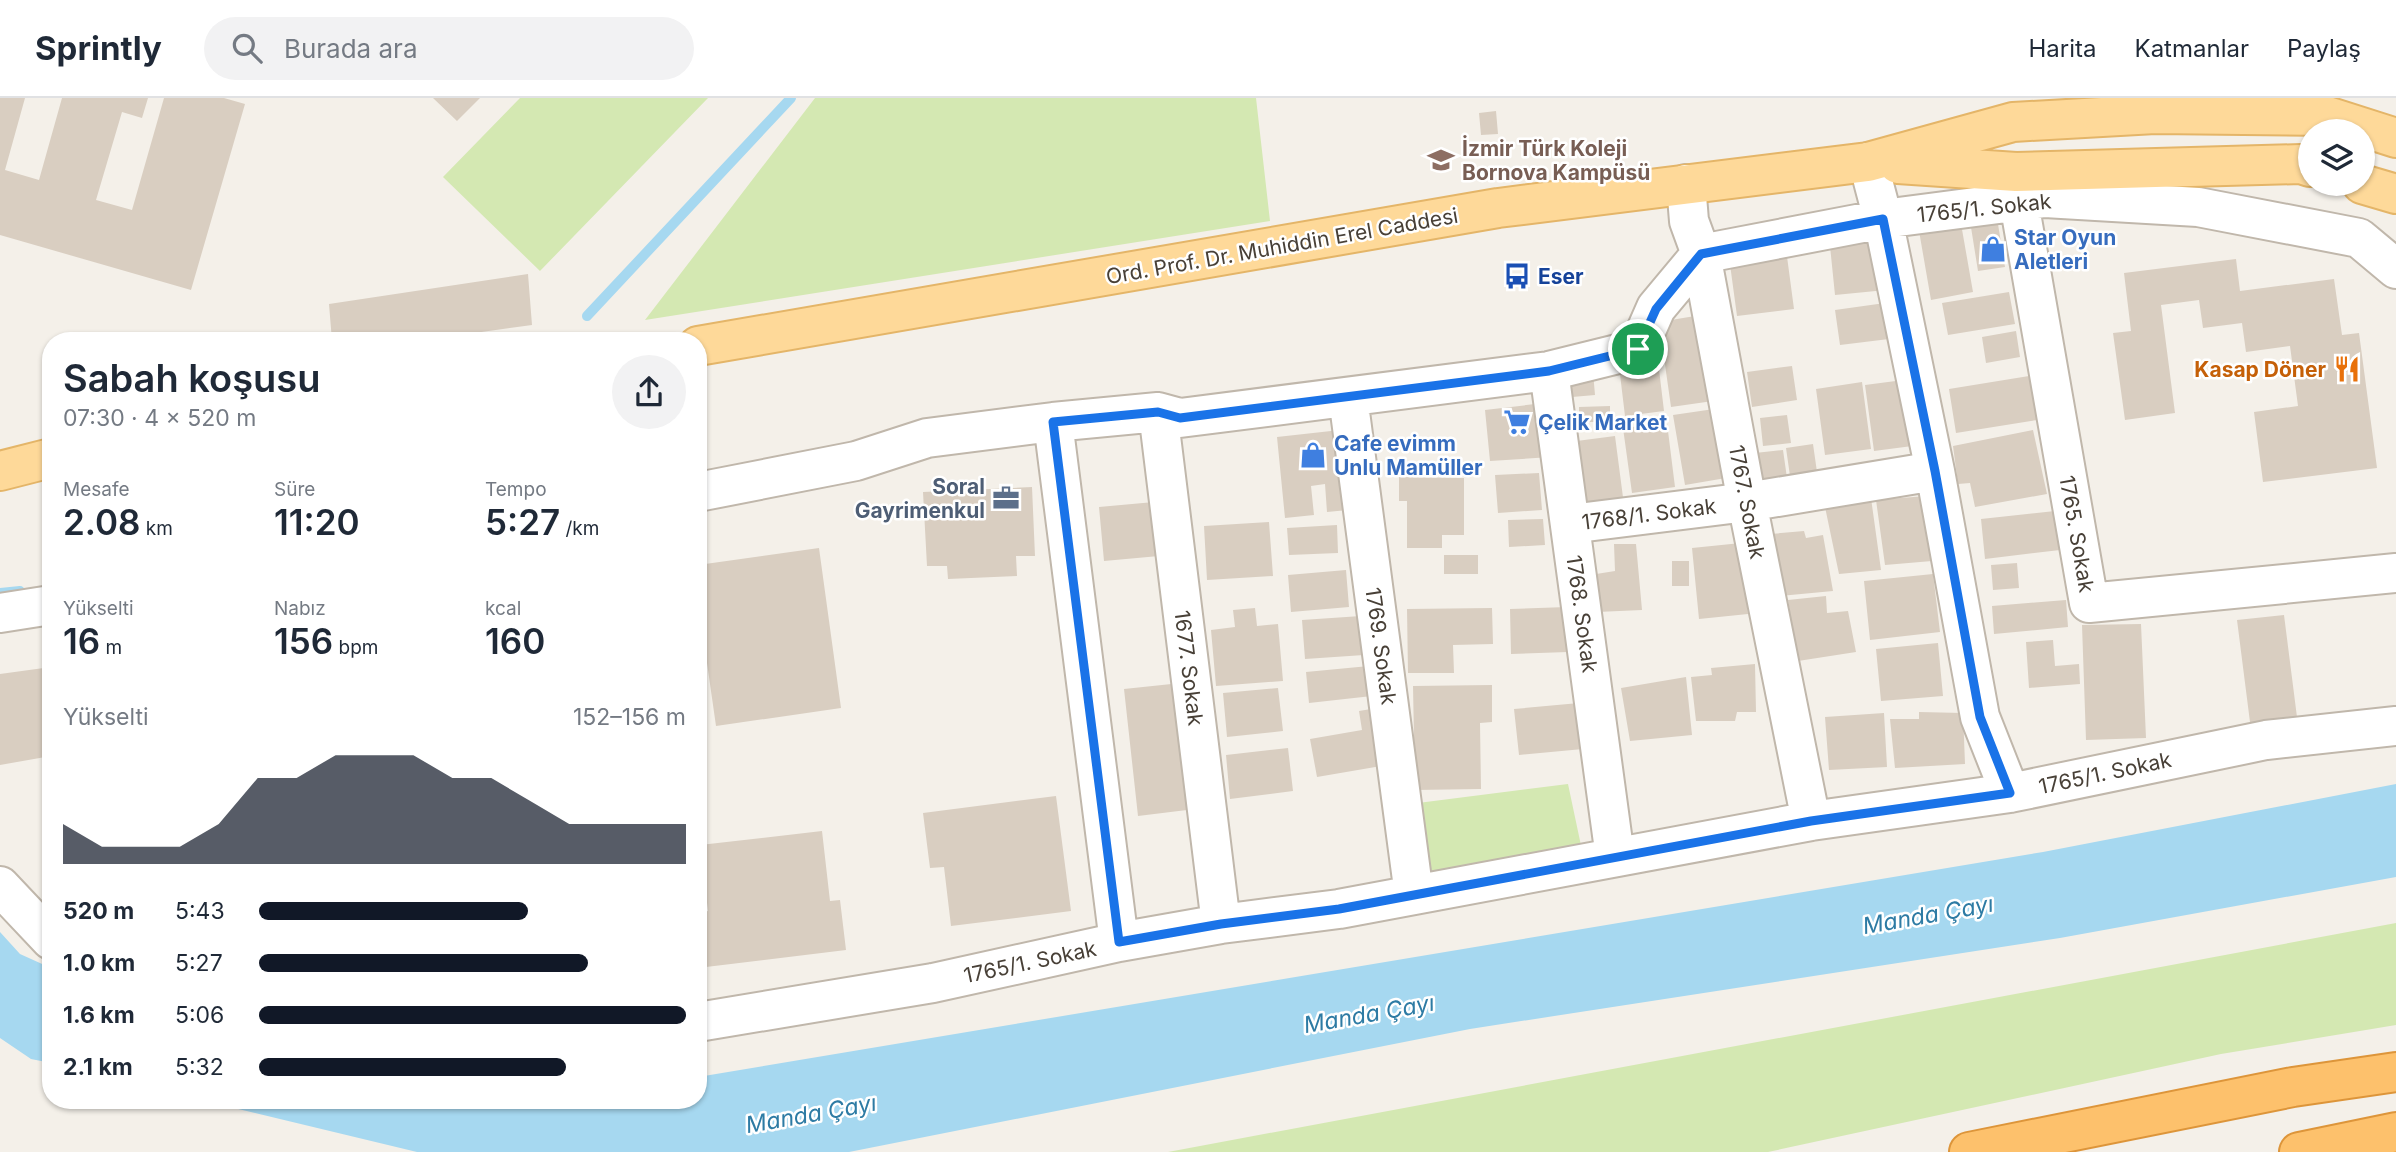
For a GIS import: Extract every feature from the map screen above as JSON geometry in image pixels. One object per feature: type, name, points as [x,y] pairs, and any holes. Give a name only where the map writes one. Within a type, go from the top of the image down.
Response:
[{"type":"highway","points":[[1969,1152],[2293,1087],[2396,1072]]},
{"type":"highway","points":[[2299,1152],[2396,1132]]},
{"type":"main road","name":"Ord. Prof. Dr. Muhiddin Erel Caddesi","points":[[707,344],[1498,208],[1868,162],[2013,122],[2155,114],[2327,116],[2396,138]]},
{"type":"main road","name":"Ord. Prof. Dr. Muhiddin Erel Caddesi","points":[[1868,162],[2015,172],[2298,164]]},
{"type":"main road","points":[[2375,188],[2396,194]]},
{"type":"main road","points":[[0,471],[42,460]]},
{"type":"street","points":[[2327,116],[2396,119]]},
{"type":"street","points":[[1868,162],[1883,219],[1935,471],[1980,717],[2010,793]]},
{"type":"street","name":"1767. Sokak","points":[[1686,184],[1689,221],[1701,254],[1811,821]]},
{"type":"street","name":"1765/1. Sokak","points":[[1701,254],[1883,219],[2045,198],[2198,207],[2359,238],[2396,269]]},
{"type":"street","name":"1765. Sokak","points":[[2019,202],[2089,603],[2396,573]]},
{"type":"street","points":[[707,490],[856,461],[928,438],[1158,412],[1180,418],[1549,371],[1638,349],[1656,309],[1701,254]]},
{"type":"street","name":"1768. Sokak","points":[[1549,371],[1615,857]]},
{"type":"street","name":"1769. Sokak","points":[[1348,397],[1414,895]]},
{"type":"street","name":"1677. Sokak","points":[[1158,412],[1221,924]]},
{"type":"street","points":[[1053,422],[1119,942]]},
{"type":"street","name":"1768/1. Sokak","points":[[1570,524],[1747,502],[1935,471]]},
{"type":"street","points":[[0,613],[42,607]]},
{"type":"street","name":"1765/1. Sokak","points":[[707,1021],[933,983],[1119,942],[1221,924],[1339,909],[1811,821],[2010,793],[2266,740],[2396,726]]},
{"type":"street","points":[[0,886],[42,930]]},
{"type":"green space","points":[[520,98],[708,98],[540,271],[443,177]]},
{"type":"green space","points":[[815,98],[1256,98],[1270,221],[645,320]]},
{"type":"green space","points":[[1568,784],[1583,855],[1433,879],[1418,803]]},
{"type":"green space","points":[[2396,923],[2396,1025],[2221,1054],[1768,1152],[1168,1152]]},
{"type":"water","name":"Manda Çayı","points":[[2396,784],[2396,877],[2060,938],[1470,1029],[849,1152],[417,1152],[238,1109],[707,1109],[707,1075],[2043,852]]},
{"type":"water","points":[[0,932],[20,954],[42,964],[42,1061],[31,1059],[0,1038]]},
{"type":"building","points":[[0,98],[25,98],[5,170],[39,180],[62,98],[148,98],[142,118],[122,112],[96,200],[132,210],[164,98],[224,98],[245,104],[191,290],[0,235]]},
{"type":"building","points":[[433,98],[480,98],[457,121]]},
{"type":"building","points":[[1496,111],[1498,134],[1481,135],[1479,113]]},
{"type":"building","points":[[1960,218],[1973,292],[1931,300],[1918,225]]},
{"type":"building","points":[[1997,218],[2005,267],[1978,271],[1970,221]]},
{"type":"building","points":[[1881,239],[1886,290],[1835,295],[1830,246]]},
{"type":"building","points":[[1786,249],[1794,309],[1737,316],[1729,257]]},
{"type":"building","points":[[2236,259],[2240,291],[2334,279],[2342,335],[2359,333],[2377,468],[2263,482],[2254,412],[2298,406],[2290,346],[2246,352],[2242,323],[2203,328],[2199,300],[2161,305],[2175,413],[2125,420],[2113,333],[2131,331],[2124,273]]},
{"type":"building","points":[[528,274],[532,325],[482,332],[331,332],[329,304]]},
{"type":"building","points":[[2009,292],[2015,324],[1948,335],[1942,303]]},
{"type":"building","points":[[1885,303],[1889,339],[1840,345],[1835,310]]},
{"type":"building","points":[[1701,315],[1713,401],[1671,407],[1659,322]]},
{"type":"building","points":[[2016,331],[2020,357],[1986,363],[1982,337]]},
{"type":"building","points":[[1658,361],[1664,411],[1625,416],[1619,366]]},
{"type":"building","points":[[1792,366],[1797,400],[1752,407],[1747,372]]},
{"type":"building","points":[[1593,372],[1595,395],[1572,397],[1570,374]]},
{"type":"building","points":[[2029,376],[2037,420],[1956,433],[1949,389]]},
{"type":"building","points":[[1911,379],[1920,445],[1874,451],[1865,385]]},
{"type":"building","points":[[1862,382],[1871,449],[1825,455],[1816,389]]},
{"type":"building","points":[[1544,403],[1551,457],[1490,461],[1485,410]]},
{"type":"building","points":[[1610,406],[1610,422],[1579,422],[1579,407]]},
{"type":"building","points":[[1714,409],[1726,478],[1685,485],[1673,415]]},
{"type":"building","points":[[1787,415],[1791,443],[1763,446],[1760,418]]},
{"type":"building","points":[[1667,423],[1675,487],[1632,493],[1623,428]]},
{"type":"building","points":[[1340,430],[1348,510],[1327,512],[1325,484],[1311,486],[1314,515],[1285,518],[1277,437]]},
{"type":"building","points":[[2033,430],[2047,494],[1975,507],[1970,483],[1958,484],[1953,446]]},
{"type":"building","points":[[1615,436],[1624,505],[1578,511],[1569,442]]},
{"type":"building","points":[[1813,444],[1817,472],[1790,476],[1786,448]]},
{"type":"building","points":[[1783,450],[1787,478],[1759,481],[1755,453]]},
{"type":"building","points":[[1539,473],[1542,510],[1498,513],[1495,475]]},
{"type":"building","points":[[1399,477],[1464,478],[1464,535],[1442,535],[1442,548],[1407,548],[1407,501],[1399,501]]},
{"type":"building","points":[[1032,487],[1035,556],[1016,556],[1017,576],[948,579],[947,566],[927,566],[923,492]]},
{"type":"building","points":[[1926,496],[1932,561],[1885,565],[1876,500]]},
{"type":"building","points":[[1871,498],[1881,570],[1839,574],[1825,507]]},
{"type":"building","points":[[1154,502],[1159,556],[1104,561],[1099,507]]},
{"type":"building","points":[[2055,511],[2060,550],[1985,559],[1981,519]]},
{"type":"building","points":[[1543,519],[1545,545],[1509,547],[1508,520]]},
{"type":"building","points":[[1269,522],[1273,576],[1207,580],[1204,526]]},
{"type":"building","points":[[1337,525],[1338,553],[1289,555],[1287,528]]},
{"type":"building","points":[[1804,531],[1806,538],[1823,535],[1833,591],[1780,596],[1771,534]]},
{"type":"building","points":[[1741,543],[1748,614],[1699,619],[1692,548]]},
{"type":"building","points":[[1614,544],[1636,544],[1642,610],[1597,612],[1590,575],[1615,571]]},
{"type":"building","points":[[819,548],[841,708],[716,726],[707,663],[707,564]]},
{"type":"building","points":[[1444,555],[1478,555],[1478,574],[1444,574]]},
{"type":"building","points":[[1672,561],[1689,561],[1689,586],[1672,586]]},
{"type":"building","points":[[2017,563],[2019,588],[1993,590],[1991,565]]},
{"type":"building","points":[[1346,570],[1349,607],[1291,612],[1288,575]]},
{"type":"building","points":[[1933,574],[1940,632],[1870,640],[1864,581]]},
{"type":"building","points":[[1826,596],[1827,613],[1848,611],[1856,652],[1798,661],[1788,600]]},
{"type":"building","points":[[2066,600],[2068,627],[1994,634],[1992,606]]},
{"type":"building","points":[[1567,607],[1568,652],[1511,654],[1510,609]]},
{"type":"building","points":[[1255,608],[1257,626],[1278,624],[1283,681],[1216,686],[1211,630],[1235,627],[1233,610]]},
{"type":"building","points":[[1492,608],[1493,644],[1453,645],[1454,673],[1408,673],[1407,609]]},
{"type":"building","points":[[2284,615],[2298,725],[2251,730],[2237,620]]},
{"type":"building","points":[[1361,616],[1364,655],[1305,659],[1302,620]]},
{"type":"building","points":[[2141,624],[2146,738],[2086,740],[2082,625]]},
{"type":"building","points":[[2053,640],[2055,666],[2079,664],[2080,684],[2029,688],[2026,642]]},
{"type":"building","points":[[1938,643],[1943,696],[1881,701],[1876,649]]},
{"type":"building","points":[[1755,664],[1756,712],[1737,712],[1735,721],[1696,721],[1691,677],[1712,675],[1711,668]]},
{"type":"building","points":[[1369,666],[1372,696],[1309,703],[1306,672]]},
{"type":"building","points":[[42,668],[42,758],[0,765],[0,674]]},
{"type":"building","points":[[1686,677],[1692,735],[1630,741],[1621,688]]},
{"type":"building","points":[[1181,683],[1195,809],[1138,816],[1124,689]]},
{"type":"building","points":[[1492,685],[1492,722],[1480,723],[1481,789],[1415,790],[1413,686]]},
{"type":"building","points":[[1278,688],[1283,731],[1227,737],[1223,693]]},
{"type":"building","points":[[1579,703],[1583,749],[1519,755],[1514,709]]},
{"type":"building","points":[[1377,708],[1387,765],[1317,777],[1310,739],[1362,730],[1359,711]]},
{"type":"building","points":[[1919,712],[1963,713],[1965,764],[1895,768],[1890,719],[1919,719]]},
{"type":"building","points":[[1884,713],[1887,767],[1829,770],[1825,717]]},
{"type":"building","points":[[1288,748],[1293,791],[1230,799],[1226,755]]},
{"type":"building","points":[[1056,796],[1071,911],[951,926],[944,867],[930,868],[923,813]]},
{"type":"building","points":[[822,831],[830,901],[840,900],[846,950],[707,967],[707,844]]},
{"type":"waterway","points":[[587,316],[791,98]]},
{"type":"waterway","points":[[0,593],[20,591]]},
{"type":"place","name":"İzmir Türk Koleji Bornova Kampüsü","points":[[1441,160]]},
{"type":"place","name":"Star Oyun Aletleri","points":[[1993,249]]},
{"type":"place","name":"Eser","points":[[1517,276]]},
{"type":"place","name":"Kasap Döner","points":[[2347,369]]},
{"type":"place","name":"Çelik Market","points":[[1517,422]]},
{"type":"place","name":"Cafe evimm Unlu Mamüller","points":[[1313,455]]},
{"type":"place","name":"Soral Gayrimenkul","points":[[1006,498]]},
{"type":"route","points":[[1883,219],[1935,471],[1980,717],[2010,793],[1811,821],[1339,909],[1221,924],[1119,942],[1053,422],[1158,412],[1180,418],[1549,371],[1638,349],[1656,309],[1701,254],[1883,219]]}]
